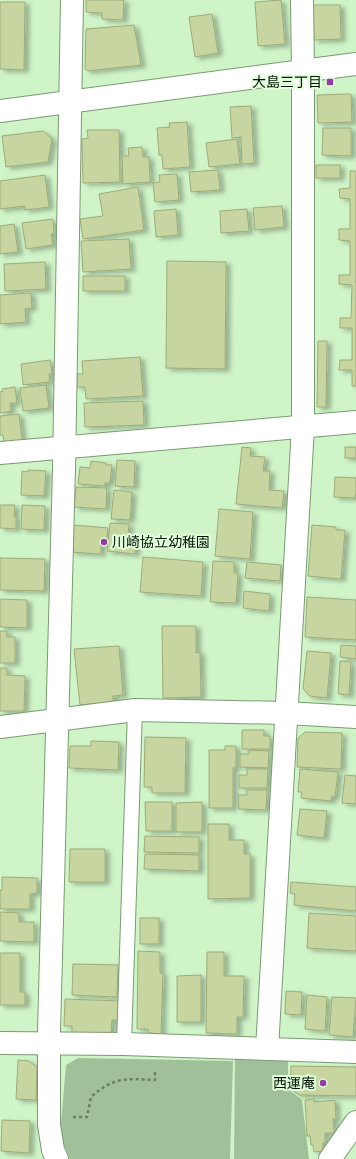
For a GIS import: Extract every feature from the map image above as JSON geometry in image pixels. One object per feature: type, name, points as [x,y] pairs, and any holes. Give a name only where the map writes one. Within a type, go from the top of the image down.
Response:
[{"type":"street","points":[[57,1159],[53,1150],[49,1125],[49,1044],[64,448],[72,0]]},
{"type":"street","points":[[267,1048],[303,427],[302,0]]},
{"type":"street","points":[[0,111],[356,64]]},
{"type":"street","points":[[0,453],[356,422]]},
{"type":"street","points":[[0,727],[135,710],[286,713],[356,717]]},
{"type":"street","points":[[0,1043],[124,1044],[356,1052]]},
{"type":"street","points":[[330,1159],[356,1122]]},
{"type":"lane","points":[[124,1044],[135,710]]},
{"type":"path","points":[[87,1117],[91,1097],[104,1086],[122,1079],[155,1080],[155,1064]]},
{"type":"green space","points":[[78,1058],[233,1061],[230,1159],[70,1159],[60,1136],[66,1065]]},
{"type":"green space","points":[[235,1058],[288,1060],[288,1089],[302,1100],[309,1159],[234,1159]]},
{"type":"building","points":[[86,0],[124,0],[123,20],[102,19],[102,13],[86,12]]},
{"type":"building","points":[[281,0],[285,44],[258,46],[255,2]]},
{"type":"building","points":[[0,2],[25,2],[24,70],[0,69]]},
{"type":"building","points":[[313,5],[340,5],[341,39],[314,40]]},
{"type":"building","points":[[212,14],[218,53],[195,57],[189,17]]},
{"type":"building","points":[[134,25],[141,65],[88,71],[85,69],[86,29]]},
{"type":"building","points":[[351,94],[352,122],[318,123],[317,95]]},
{"type":"building","points":[[251,106],[254,163],[242,164],[241,137],[232,138],[230,107]]},
{"type":"building","points":[[187,122],[190,167],[163,169],[162,155],[159,155],[157,128],[170,127],[169,123]]},
{"type":"building","points":[[323,128],[351,128],[351,156],[322,155]]},
{"type":"building","points":[[87,130],[119,130],[120,182],[83,183],[82,139],[88,138]]},
{"type":"building","points":[[43,131],[52,139],[48,162],[6,167],[2,136]]},
{"type":"building","points":[[237,139],[240,164],[209,167],[206,143]]},
{"type":"building","points":[[142,147],[143,157],[149,157],[150,182],[123,184],[122,156],[129,156],[128,148]]},
{"type":"building","points":[[316,165],[340,165],[340,178],[316,178]]},
{"type":"building","points":[[218,170],[220,190],[191,192],[189,172]]},
{"type":"building","points":[[350,171],[356,171],[356,386],[352,386],[352,370],[339,370],[340,360],[352,360],[352,328],[340,328],[340,318],[351,318],[352,285],[339,284],[339,275],[350,275],[350,241],[339,240],[339,229],[350,229],[350,199],[340,198],[339,189],[350,188]]},
{"type":"building","points":[[177,174],[179,200],[155,202],[153,183],[160,182],[159,175]]},
{"type":"building","points":[[45,175],[49,207],[25,210],[25,206],[0,209],[0,181]]},
{"type":"building","points":[[138,187],[144,230],[83,239],[80,219],[103,216],[99,194]]},
{"type":"building","points":[[282,206],[284,227],[255,230],[253,208]]},
{"type":"building","points":[[176,209],[178,235],[156,237],[154,211]]},
{"type":"building","points":[[247,209],[249,231],[221,233],[220,211]]},
{"type":"building","points":[[53,219],[54,234],[51,234],[53,245],[26,249],[22,223]]},
{"type":"building","points":[[14,224],[18,252],[0,254],[0,226]]},
{"type":"building","points":[[129,239],[131,269],[83,272],[81,241]]},
{"type":"building","points":[[167,261],[226,262],[225,369],[166,368]]},
{"type":"building","points":[[45,262],[46,289],[5,291],[4,264]]},
{"type":"building","points":[[83,276],[125,276],[125,291],[83,291]]},
{"type":"building","points":[[31,293],[32,308],[25,309],[26,322],[0,324],[0,295]]},
{"type":"building","points":[[318,341],[327,341],[326,407],[317,407]]},
{"type":"building","points":[[140,357],[143,396],[86,399],[85,387],[77,387],[77,374],[83,374],[82,361]]},
{"type":"building","points":[[50,360],[52,374],[49,374],[50,382],[23,385],[21,364]]},
{"type":"building","points":[[46,385],[49,408],[23,411],[20,388]]},
{"type":"building","points":[[15,387],[17,403],[10,403],[11,411],[0,413],[0,392],[3,391],[2,389]]},
{"type":"building","points":[[143,401],[144,425],[85,427],[84,403]]},
{"type":"building","points":[[19,414],[22,440],[4,442],[3,435],[0,435],[0,416]]},
{"type":"building","points":[[242,447],[251,448],[250,456],[265,457],[263,471],[270,471],[269,490],[284,491],[282,508],[236,504]]},
{"type":"building","points":[[345,447],[356,447],[356,458],[345,458]]},
{"type":"building","points":[[117,460],[135,461],[134,487],[115,486]]},
{"type":"building","points":[[91,461],[112,465],[110,483],[105,483],[105,486],[78,484],[80,467],[90,468]]},
{"type":"building","points":[[28,470],[46,471],[44,496],[21,495],[22,471],[28,472]]},
{"type":"building","points":[[335,477],[356,478],[355,498],[334,497]]},
{"type":"building","points":[[76,487],[107,488],[106,509],[74,507]]},
{"type":"building","points":[[114,490],[132,492],[130,520],[111,519]]},
{"type":"building","points":[[0,505],[15,505],[14,517],[16,517],[16,529],[0,528]]},
{"type":"building","points":[[22,505],[45,506],[44,530],[21,529]]},
{"type":"building","points":[[219,509],[253,512],[250,559],[215,556]]},
{"type":"building","points":[[110,523],[129,524],[128,535],[136,535],[135,554],[107,551]]},
{"type":"building","points":[[73,525],[108,528],[106,544],[101,544],[101,554],[71,552]]},
{"type":"building","points":[[312,525],[336,527],[336,530],[345,530],[341,579],[308,576]]},
{"type":"building","points":[[143,557],[203,562],[201,596],[140,592]]},
{"type":"building","points":[[0,558],[45,559],[44,591],[0,590]]},
{"type":"building","points":[[213,561],[234,562],[234,573],[238,573],[236,603],[210,602]]},
{"type":"building","points":[[247,562],[281,565],[280,581],[245,578]]},
{"type":"building","points":[[244,591],[270,594],[269,611],[243,608]]},
{"type":"building","points":[[307,597],[356,600],[356,640],[305,637]]},
{"type":"building","points":[[0,599],[27,600],[27,628],[0,627]]},
{"type":"building","points":[[162,626],[196,626],[196,653],[200,652],[201,697],[163,698]]},
{"type":"building","points":[[0,631],[7,631],[7,637],[15,637],[15,663],[0,663]]},
{"type":"building","points":[[341,645],[356,646],[356,659],[340,657]]},
{"type":"building","points":[[119,646],[123,695],[113,696],[113,702],[80,705],[74,649]]},
{"type":"building","points":[[307,651],[331,653],[327,698],[310,696],[303,689]]},
{"type":"building","points":[[340,661],[351,662],[349,695],[338,694]]},
{"type":"building","points":[[0,668],[7,668],[7,675],[25,676],[24,711],[0,711]]},
{"type":"building","points":[[242,730],[264,730],[264,736],[270,736],[270,749],[242,749]]},
{"type":"building","points":[[305,732],[342,733],[341,769],[297,767],[298,738]]},
{"type":"building","points":[[145,737],[186,738],[185,793],[152,793],[152,787],[144,787]]},
{"type":"building","points":[[91,741],[119,742],[118,770],[69,768],[70,746],[91,746]]},
{"type":"building","points":[[225,746],[236,746],[236,768],[233,768],[233,808],[209,808],[209,750],[225,750]]},
{"type":"building","points":[[249,750],[269,751],[268,768],[240,767],[240,754],[249,754]]},
{"type":"building","points":[[247,769],[268,769],[267,788],[239,788],[239,775],[247,775]]},
{"type":"building","points":[[300,769],[338,772],[335,797],[332,796],[331,801],[301,798],[302,792],[298,792]]},
{"type":"building","points":[[345,775],[356,776],[356,804],[342,803]]},
{"type":"building","points":[[247,790],[267,790],[266,810],[239,809],[238,795],[247,795]]},
{"type":"building","points":[[145,802],[172,802],[172,831],[146,831]]},
{"type":"building","points":[[202,802],[202,832],[176,832],[176,803]]},
{"type":"building","points":[[300,809],[327,811],[324,838],[297,835]]},
{"type":"building","points":[[208,824],[229,824],[229,840],[244,840],[244,854],[250,854],[250,898],[208,899]]},
{"type":"building","points":[[145,836],[199,837],[199,853],[144,852]]},
{"type":"building","points":[[70,849],[105,849],[105,882],[69,882]]},
{"type":"building","points":[[145,854],[199,855],[199,871],[144,869]]},
{"type":"building","points":[[2,877],[37,878],[37,893],[30,894],[30,909],[0,909]]},
{"type":"building","points":[[291,882],[356,887],[356,911],[294,905],[295,894],[290,893]]},
{"type":"building","points":[[0,912],[19,913],[19,922],[34,922],[34,942],[0,941]]},
{"type":"building","points":[[309,913],[356,916],[356,951],[307,948]]},
{"type":"building","points":[[140,918],[159,918],[159,944],[140,944]]},
{"type":"building","points":[[138,951],[160,952],[160,973],[163,973],[161,1034],[149,1033],[148,1029],[137,1029]]},
{"type":"building","points":[[207,952],[224,952],[224,976],[244,976],[243,1017],[237,1017],[237,1034],[206,1033]]},
{"type":"building","points":[[0,953],[20,953],[20,992],[25,992],[25,1005],[0,1005]]},
{"type":"building","points":[[73,964],[118,965],[117,997],[72,995]]},
{"type":"building","points":[[201,975],[201,1022],[177,1022],[177,976]]},
{"type":"building","points":[[286,991],[302,992],[301,1015],[285,1014]]},
{"type":"building","points":[[307,995],[327,997],[325,1031],[305,1029]]},
{"type":"building","points":[[332,997],[356,998],[353,1037],[329,1035]]},
{"type":"building","points":[[65,999],[120,1001],[119,1020],[112,1020],[111,1035],[72,1033],[72,1026],[64,1026]]},
{"type":"building","points":[[18,1060],[29,1061],[37,1067],[36,1100],[16,1099]]},
{"type":"building","points":[[291,1066],[356,1067],[356,1096],[299,1095],[290,1088]]},
{"type":"building","points":[[314,1099],[314,1102],[335,1100],[336,1119],[333,1119],[334,1133],[325,1133],[323,1151],[314,1152],[313,1145],[311,1145],[310,1136],[307,1136],[305,1100]]},
{"type":"building","points":[[2,1120],[30,1121],[29,1153],[1,1151]]},
{"type":"place","name":"大島三丁目","points":[[330,82]]},
{"type":"place","name":"川崎協立幼稚園","points":[[104,542]]},
{"type":"place","name":"西運庵","points":[[323,1083]]}]
